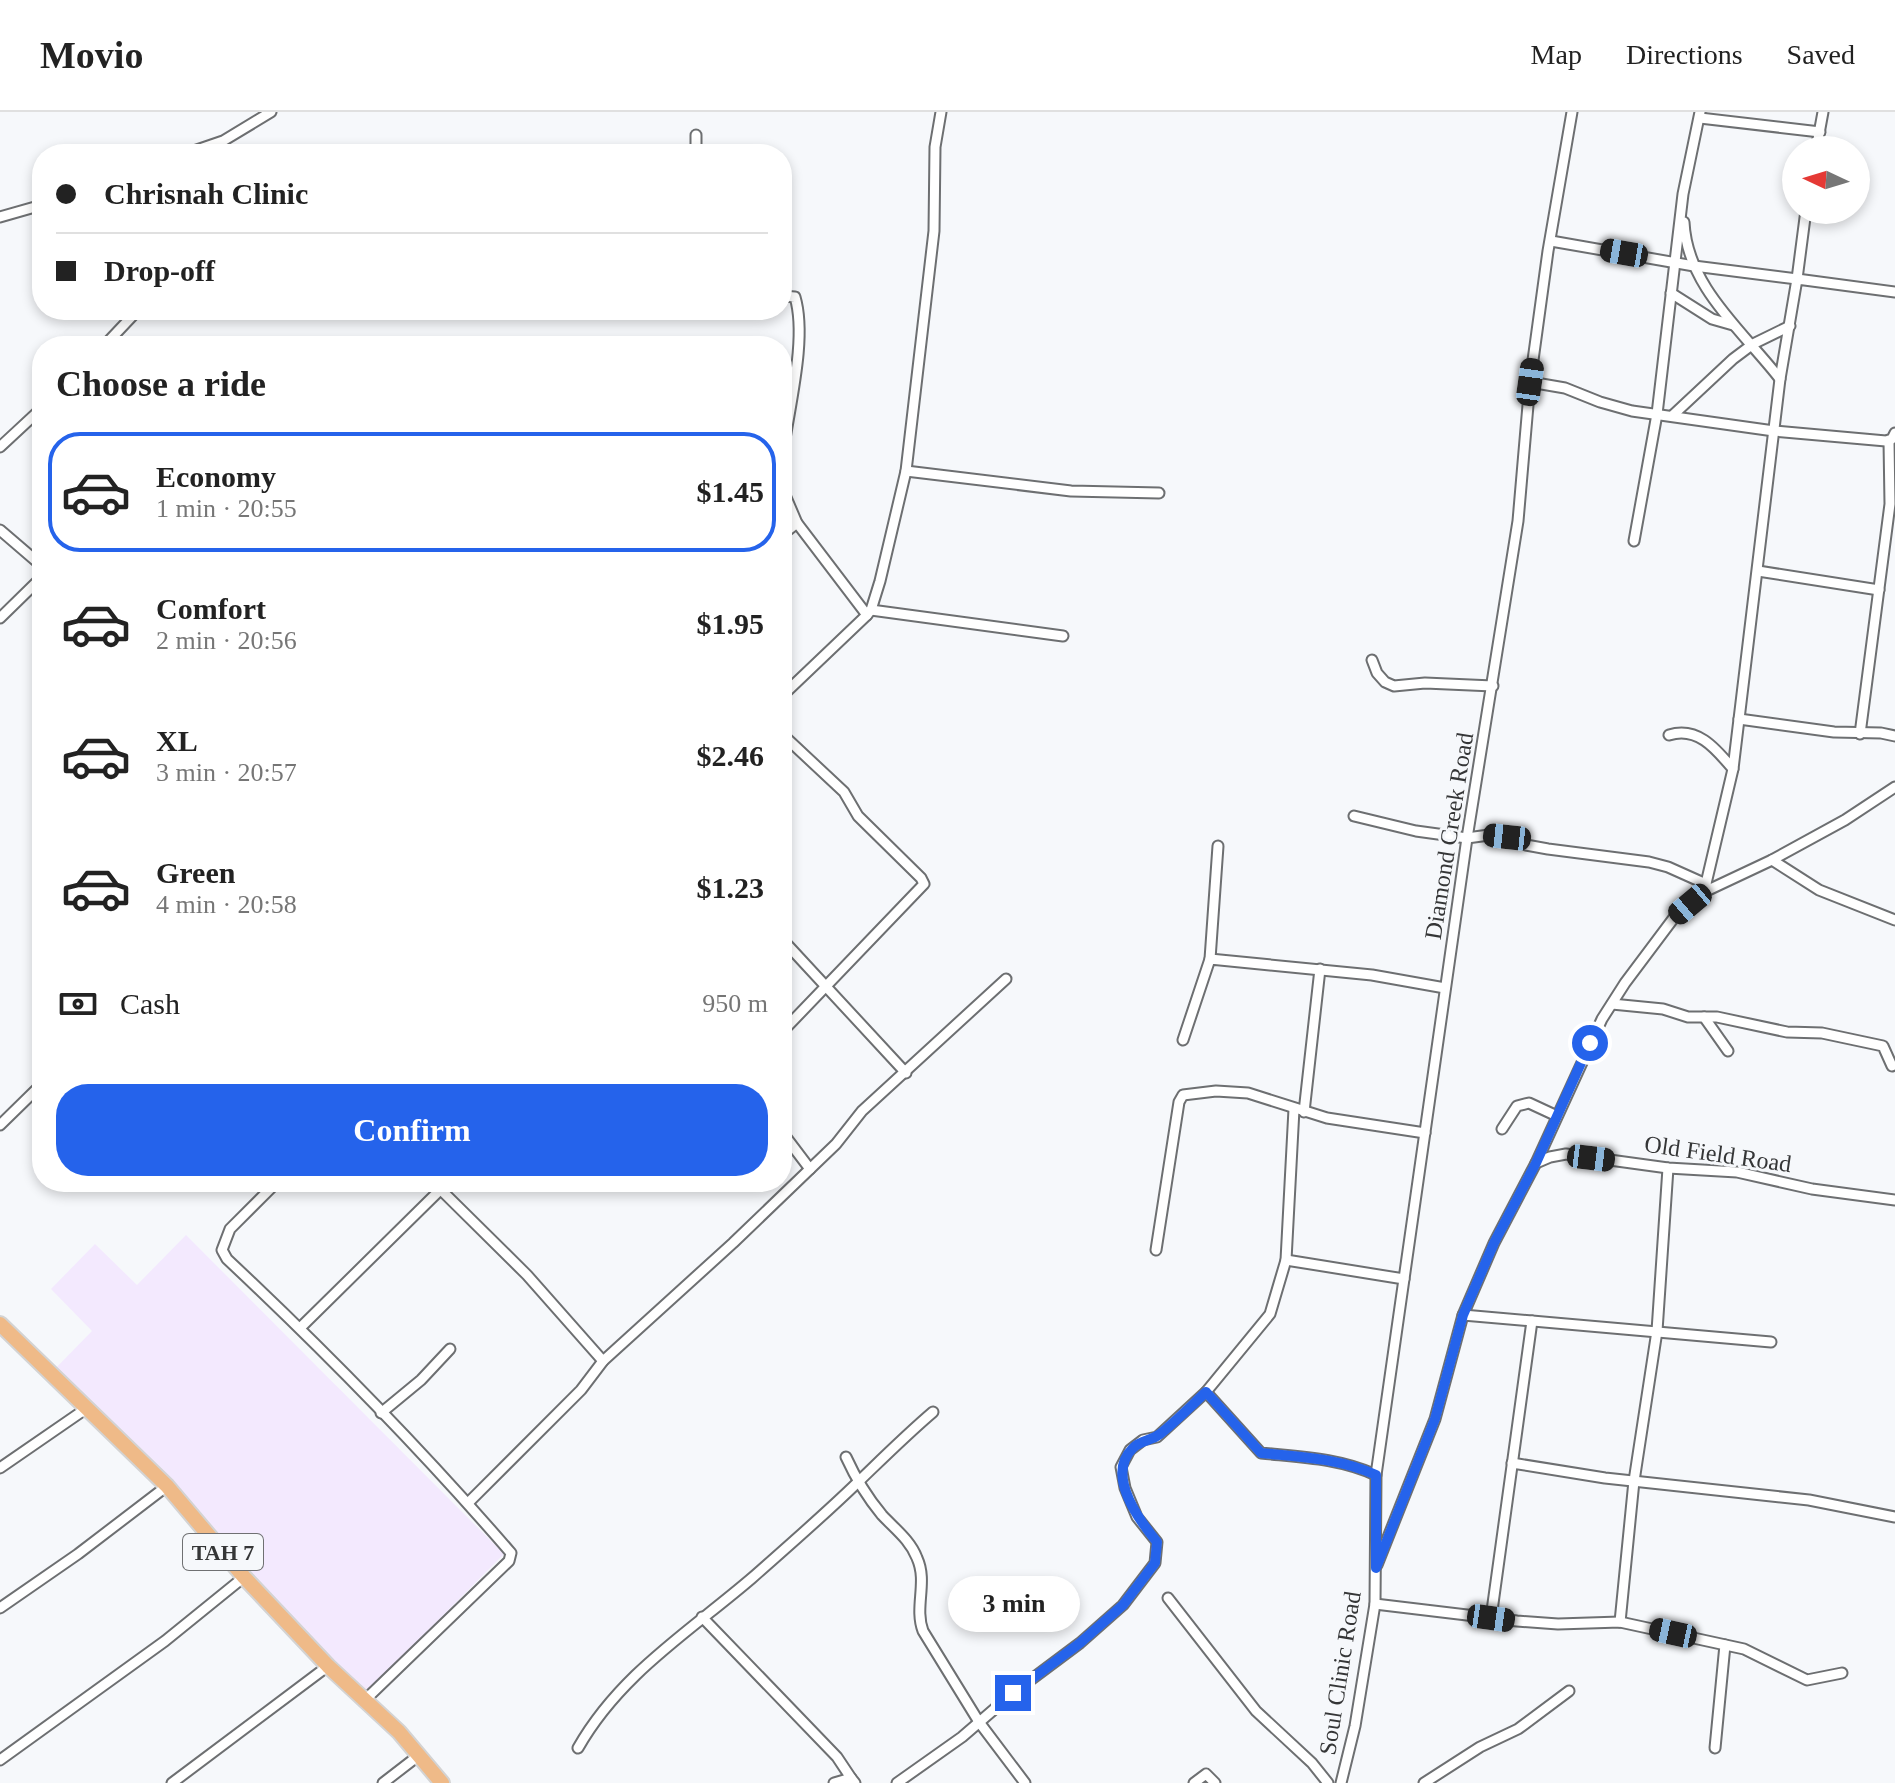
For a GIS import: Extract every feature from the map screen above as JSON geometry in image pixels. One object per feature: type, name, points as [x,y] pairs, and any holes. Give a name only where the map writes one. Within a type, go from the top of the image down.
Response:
[{"type":"highway","name":"TAH 7","points":[[0,1324],[167,1486],[244,1577],[328,1666],[399,1732],[442,1783]]},
{"type":"street","points":[[214,144],[271,112]]},
{"type":"street","points":[[792,686],[869,613],[880,581],[906,471],[934,231],[935,147],[941,112]]},
{"type":"street","name":"Diamond Creek Road","points":[[1376,1568],[1376,1475],[1467,838],[1518,521],[1530,382],[1572,112]]},
{"type":"street","points":[[1819,136],[1823,112]]},
{"type":"street","points":[[1634,541],[1657,414],[1683,194],[1700,115],[1820,132]]},
{"type":"street","points":[[696,135],[696,144]]},
{"type":"street","points":[[1683,194],[1684,228],[1690,259],[1713,299],[1780,379]]},
{"type":"street","points":[[0,217],[32,208]]},
{"type":"street","points":[[1705,888],[1733,769],[1780,379],[1804,224]]},
{"type":"street","points":[[1551,241],[1694,266],[1895,292]]},
{"type":"street","points":[[1671,293],[1712,319],[1733,325]]},
{"type":"street","points":[[792,297],[795,297],[799,315],[792,389]]},
{"type":"street","points":[[113,336],[129,320]]},
{"type":"street","points":[[1672,416],[1733,359],[1753,344],[1790,326]]},
{"type":"street","points":[[1530,382],[1565,388],[1632,411],[1774,431],[1892,437],[1890,504],[1860,734]]},
{"type":"street","points":[[0,447],[32,417]]},
{"type":"street","points":[[906,471],[1071,491],[1159,493]]},
{"type":"street","points":[[792,511],[797,523],[869,613],[1063,636]]},
{"type":"street","points":[[792,527],[797,523]]},
{"type":"street","points":[[0,530],[32,557]]},
{"type":"street","points":[[1758,571],[1879,590]]},
{"type":"street","points":[[0,618],[32,587]]},
{"type":"street","points":[[1372,660],[1377,673],[1394,686],[1425,683],[1493,686]]},
{"type":"street","points":[[1739,719],[1895,736]]},
{"type":"street","points":[[1669,735],[1684,733],[1703,738],[1733,769]]},
{"type":"street","points":[[792,743],[844,792],[858,816],[924,884],[792,1022]]},
{"type":"street","points":[[1376,1568],[1435,1419],[1463,1315],[1494,1243],[1536,1163],[1602,1019],[1650,947],[1676,915],[1705,888],[1772,860],[1845,820],[1895,787]]},
{"type":"street","points":[[1354,816],[1416,831],[1467,838],[1489,835],[1507,837],[1548,849],[1649,862],[1668,867],[1705,888]]},
{"type":"street","points":[[1183,1040],[1210,959],[1218,846]]},
{"type":"street","points":[[1772,860],[1819,890],[1895,920]]},
{"type":"street","points":[[792,949],[906,1073]]},
{"type":"street","points":[[1210,959],[1372,975],[1445,988]]},
{"type":"street","points":[[897,1783],[962,1737],[1080,1643],[1123,1605],[1155,1563],[1157,1542],[1137,1517],[1125,1488],[1121,1467],[1130,1450],[1143,1440],[1157,1437],[1206,1392],[1270,1314],[1286,1260],[1299,1111],[1320,969]]},
{"type":"street","points":[[792,1186],[836,1144],[862,1111],[1006,979]]},
{"type":"street","points":[[1612,1004],[1663,1009],[1688,1017],[1717,1017],[1787,1032],[1822,1033],[1869,1042],[1883,1046],[1892,1066]]},
{"type":"street","points":[[1704,1017],[1728,1051]]},
{"type":"street","points":[[1156,1250],[1179,1102],[1183,1095],[1216,1091],[1248,1093],[1299,1111],[1425,1133]]},
{"type":"street","points":[[0,1125],[32,1094]]},
{"type":"street","points":[[1502,1129],[1517,1106],[1529,1103],[1557,1116]]},
{"type":"street","points":[[792,1145],[810,1169]]},
{"type":"street","name":"Old Field Road","points":[[1536,1163],[1566,1154],[1668,1168],[1737,1172],[1812,1189],[1895,1200]]},
{"type":"street","points":[[1620,1622],[1634,1481],[1657,1331],[1668,1168]]},
{"type":"street","points":[[267,1192],[230,1229],[222,1250],[227,1259],[300,1328],[468,1503],[511,1553],[511,1558],[366,1699]]},
{"type":"street","points":[[300,1328],[438,1192]]},
{"type":"street","points":[[444,1192],[527,1275],[603,1361]]},
{"type":"street","points":[[468,1503],[581,1390],[603,1361],[786,1192]]},
{"type":"street","points":[[1286,1260],[1404,1279]]},
{"type":"street","points":[[1463,1315],[1771,1342]]},
{"type":"street","points":[[1491,1618],[1532,1321]]},
{"type":"street","points":[[381,1413],[414,1387],[450,1349]]},
{"type":"street","points":[[1206,1392],[1261,1453],[1330,1460],[1376,1475]]},
{"type":"street","points":[[0,1468],[87,1408]]},
{"type":"street","points":[[578,1748],[594,1719],[615,1694],[702,1617],[751,1579],[933,1412]]},
{"type":"street","points":[[846,1457],[858,1483],[912,1547],[920,1563],[922,1586],[918,1617],[933,1648],[979,1722],[1025,1783]]},
{"type":"street","points":[[1512,1463],[1634,1481],[1809,1500],[1895,1517]]},
{"type":"street","points":[[0,1608],[78,1554],[167,1486]]},
{"type":"street","name":"Soul Clinic Road","points":[[1341,1783],[1355,1726],[1375,1604],[1376,1568]]},
{"type":"street","points":[[0,1760],[165,1641],[244,1577]]},
{"type":"street","points":[[1168,1598],[1256,1711],[1328,1783]]},
{"type":"street","points":[[1375,1604],[1558,1624],[1620,1622],[1744,1649],[1807,1680],[1842,1673]]},
{"type":"street","points":[[702,1617],[837,1757],[853,1780],[834,1783]]},
{"type":"street","points":[[1715,1748],[1725,1645]]},
{"type":"street","points":[[172,1783],[328,1666]]},
{"type":"street","points":[[1424,1783],[1480,1747],[1518,1729],[1569,1691]]},
{"type":"street","points":[[383,1783],[418,1756]]},
{"type":"street","points":[[1194,1783],[1206,1774],[1215,1783]]},
{"type":"shaded area","points":[[186,1235],[504,1554],[365,1694],[48,1376],[92,1331],[51,1289],[95,1244],[137,1285]]},
{"type":"route","points":[[1013,1693],[1080,1643],[1123,1605],[1155,1563],[1157,1542],[1137,1517],[1125,1488],[1121,1467],[1130,1450],[1143,1440],[1157,1437],[1206,1392],[1261,1453],[1321,1459],[1358,1467],[1376,1475],[1376,1568],[1435,1419],[1463,1315],[1590,1043]]}]
